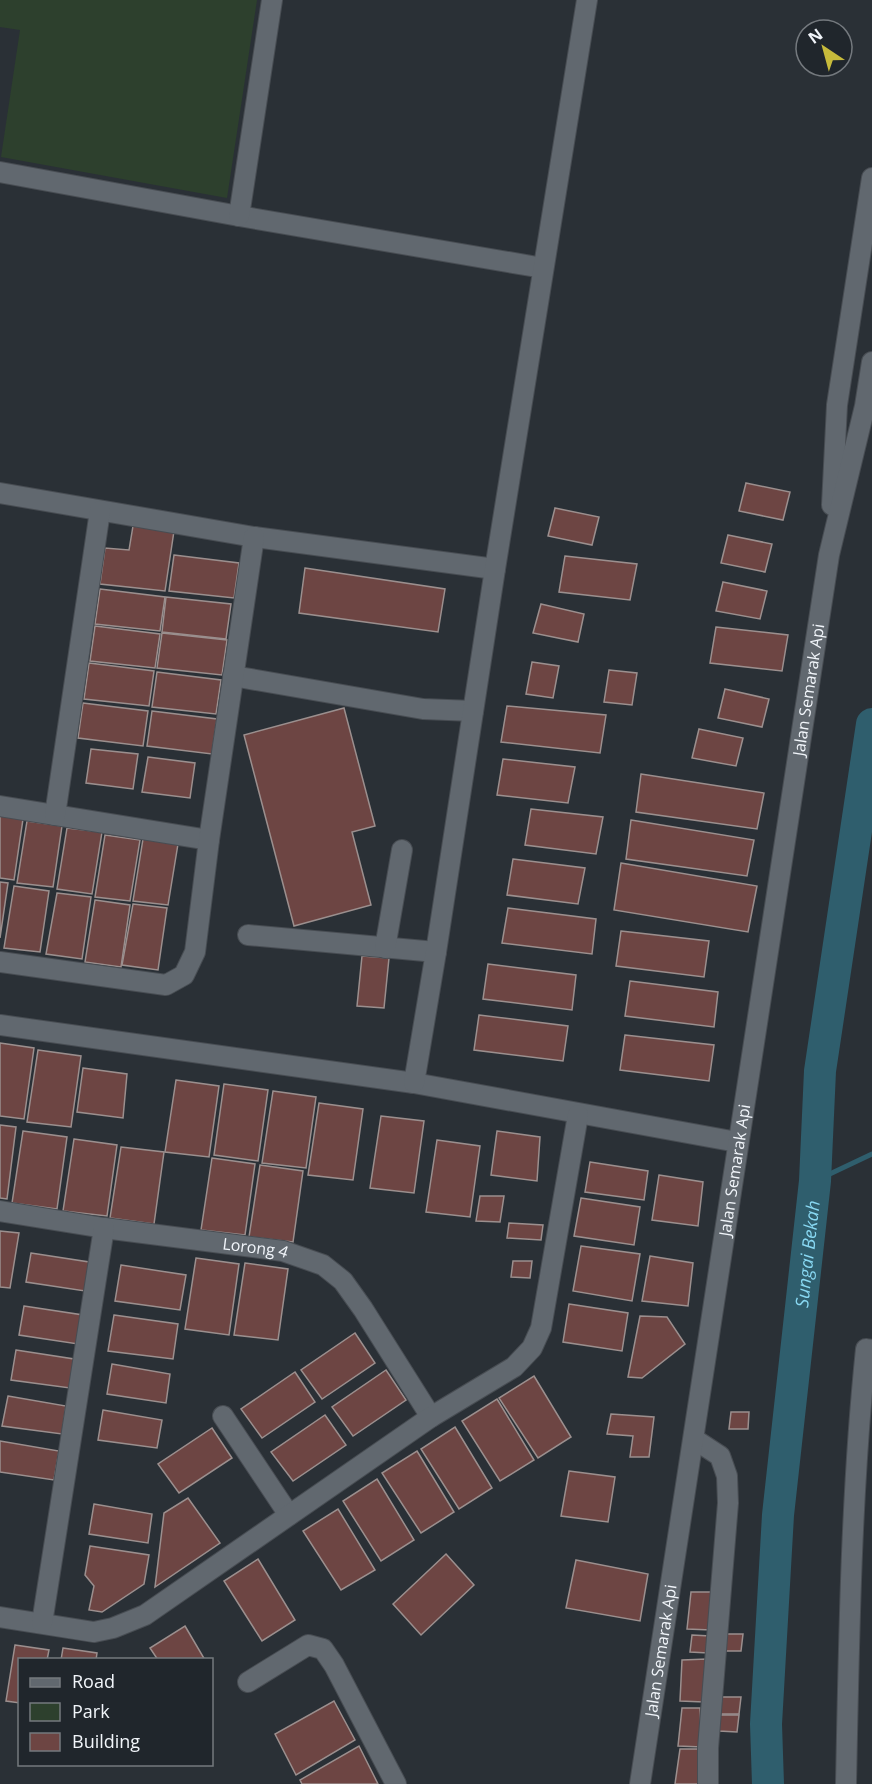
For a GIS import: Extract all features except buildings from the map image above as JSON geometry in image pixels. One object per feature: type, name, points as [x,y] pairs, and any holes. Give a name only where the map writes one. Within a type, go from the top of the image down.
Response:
[{"type":"street","points":[[239,216],[272,0]]},
{"type":"street","points":[[414,1083],[587,0]]},
{"type":"street","points":[[0,172],[543,268]]},
{"type":"street","name":"Jalan Semarak Api","points":[[829,555],[837,405],[866,257],[872,178]]},
{"type":"street","name":"Jalan Semarak Api","points":[[640,1784],[829,555],[865,406],[872,362]]},
{"type":"street","points":[[0,493],[254,537],[495,569]]},
{"type":"street","points":[[55,815],[100,511]]},
{"type":"street","points":[[0,962],[166,985],[184,975],[195,952],[209,840],[254,537]]},
{"type":"street","points":[[233,676],[423,709],[473,711]]},
{"type":"street","points":[[0,806],[209,840]]},
{"type":"street","points":[[385,948],[402,850]]},
{"type":"street","points":[[248,935],[436,952]]},
{"type":"street","points":[[0,1025],[414,1083],[578,1115],[737,1142]]},
{"type":"street","points":[[0,1617],[94,1632],[127,1623],[145,1615],[431,1417],[514,1367],[532,1348],[541,1328],[578,1115]]},
{"type":"street","name":"Lorong 4","points":[[0,1211],[104,1228],[282,1251],[323,1265],[343,1281],[363,1309],[431,1417]]},
{"type":"street","points":[[42,1623],[104,1228]]},
{"type":"street","points":[[846,1784],[850,1569],[857,1436],[869,1350]]},
{"type":"street","points":[[223,1416],[289,1515]]},
{"type":"street","points":[[694,1439],[720,1456],[727,1476],[728,1503],[708,1748],[708,1784]]},
{"type":"street","points":[[248,1682],[308,1645],[323,1649],[334,1665],[396,1784]]},
{"type":"green space","points":[[0,0],[257,0],[227,198],[1,157],[20,30],[0,27]]},
{"type":"waterway","name":"Sungai Bekah","points":[[768,1784],[766,1724],[778,1515],[815,1181],[820,1071],[872,724]]},
{"type":"waterway","points":[[815,1181],[872,1154]]}]
